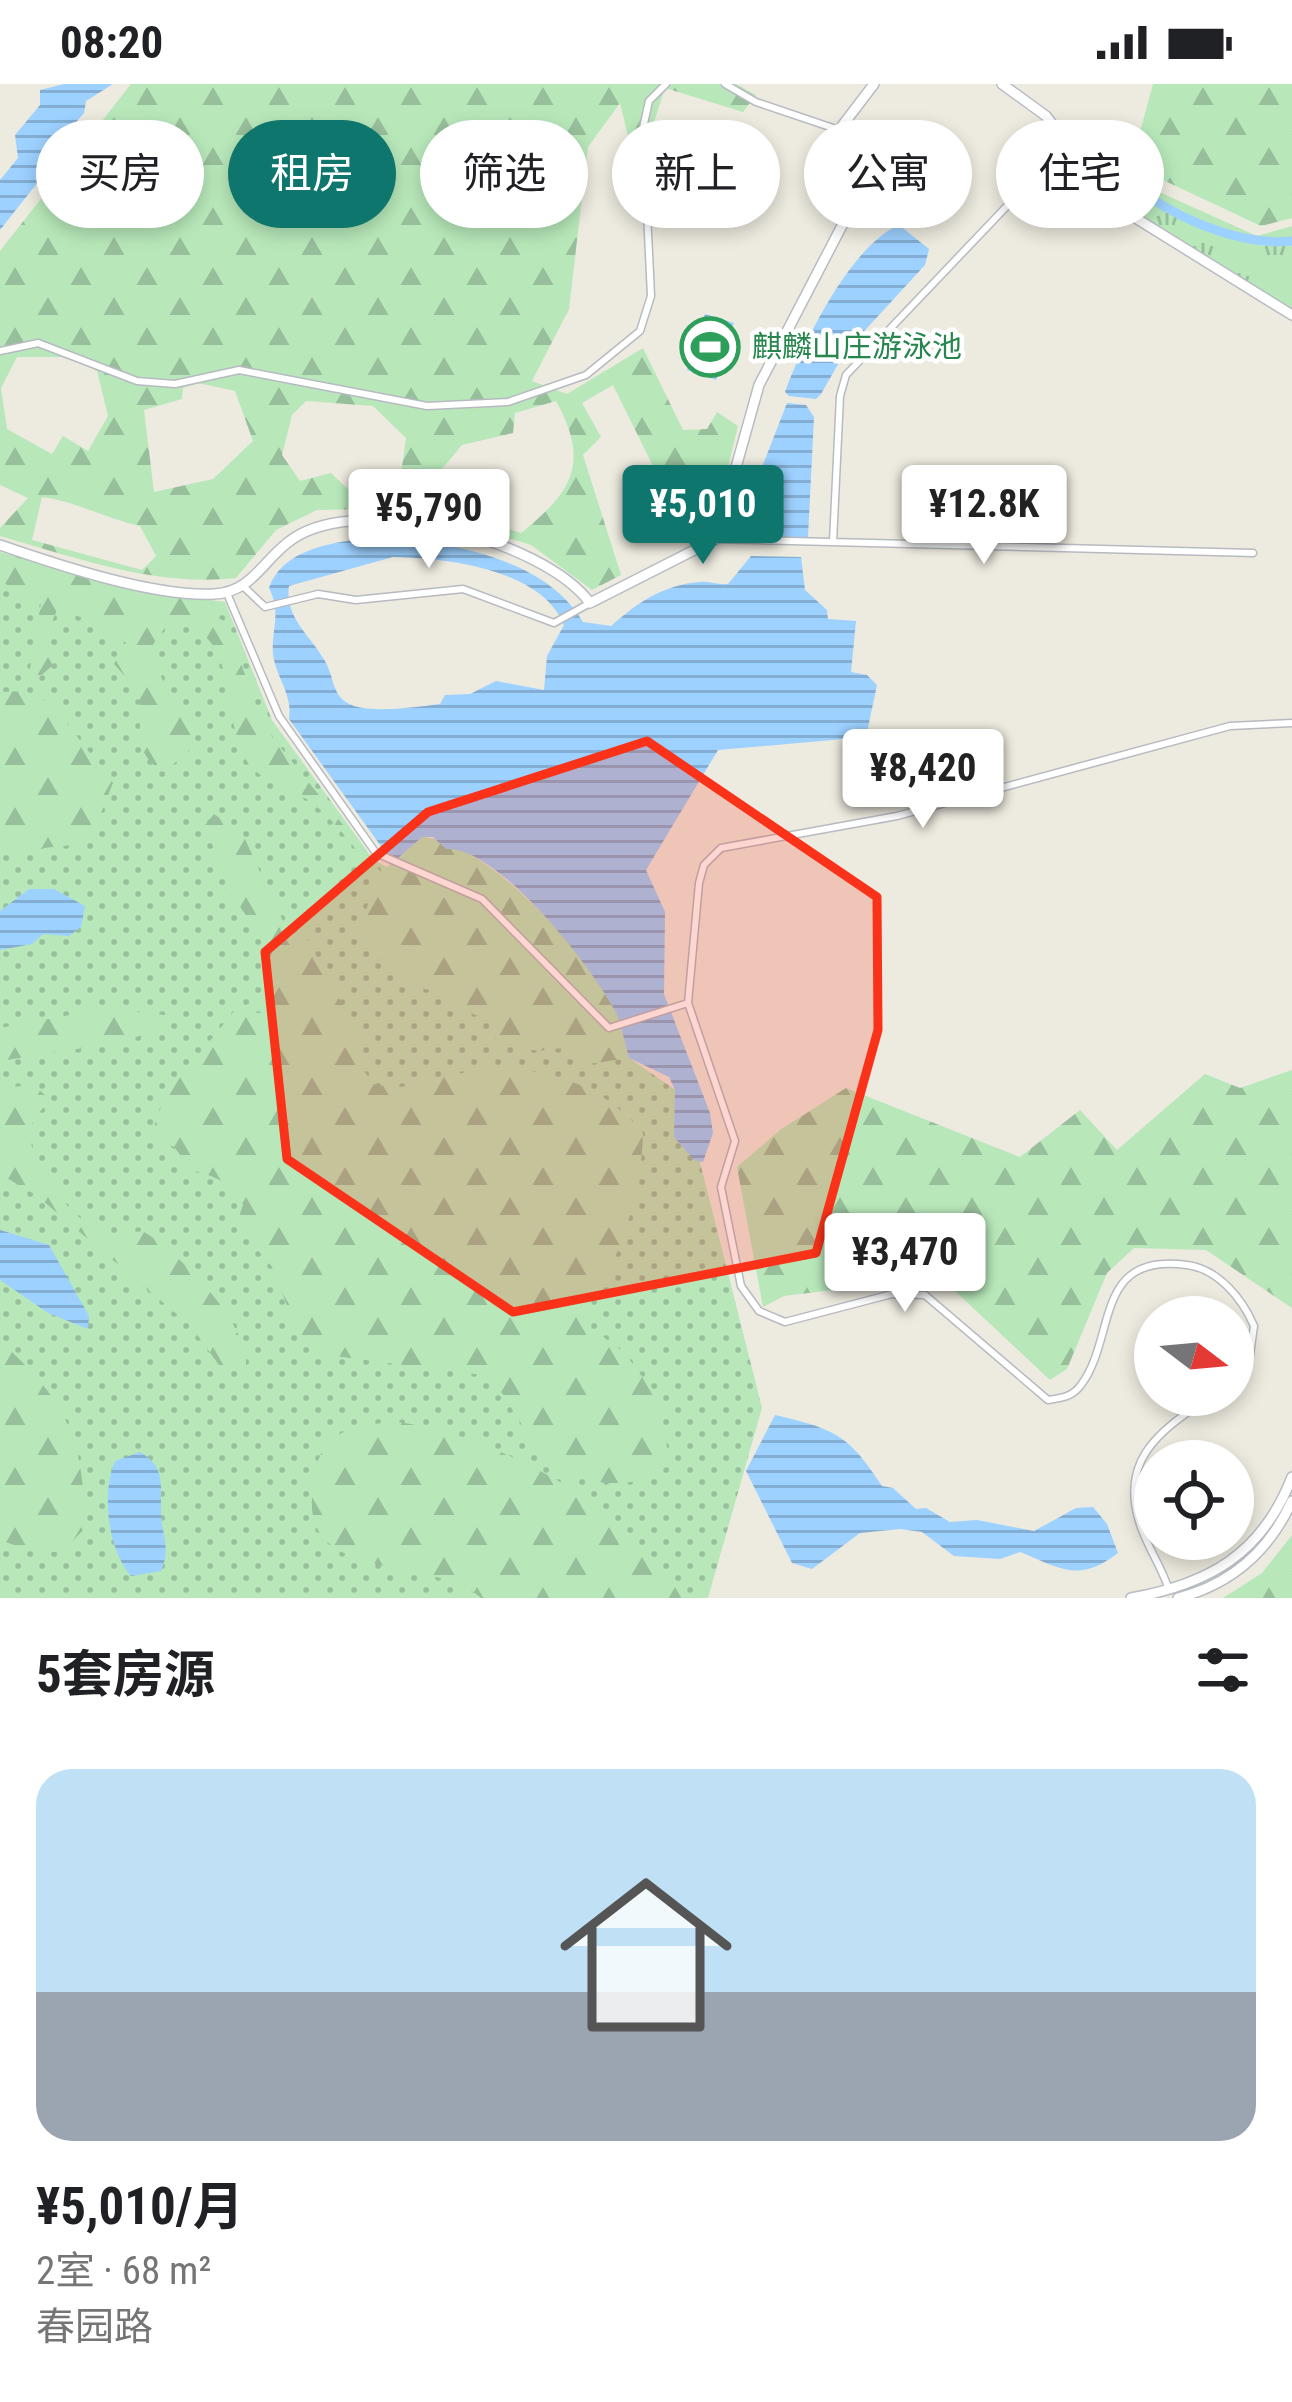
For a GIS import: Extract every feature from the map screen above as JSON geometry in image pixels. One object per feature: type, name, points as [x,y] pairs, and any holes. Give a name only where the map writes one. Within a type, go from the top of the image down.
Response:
[{"type":"street","points":[[0,351],[38,343],[136,381],[175,384],[239,370],[427,406],[508,402],[586,375],[640,331],[651,296],[643,128],[650,101],[665,84]]},
{"type":"street","points":[[725,84],[757,102],[810,120]]},
{"type":"street","points":[[847,120],[874,84]]},
{"type":"street","points":[[1002,84],[1049,120]]},
{"type":"street","points":[[833,542],[840,396],[846,375],[996,217]]},
{"type":"street","points":[[716,539],[759,386],[840,228]]},
{"type":"street","points":[[1143,228],[1292,315]]},
{"type":"street","points":[[0,545],[143,584],[226,591],[244,587],[293,538],[315,529],[365,520],[425,523],[550,567],[590,604]]},
{"type":"street","points":[[244,587],[265,607],[318,593],[356,601],[472,589],[554,623],[716,539],[1253,554]]},
{"type":"street","points":[[226,591],[279,716],[376,853],[482,899],[602,1024],[616,1029],[688,1003]]},
{"type":"street","points":[[1234,1296],[1225,1283],[1198,1266],[1172,1263],[1130,1274],[1112,1297],[1083,1383],[1068,1397],[1048,1400],[925,1295],[892,1294],[785,1322],[759,1311],[741,1286],[721,1187],[735,1141],[688,1003],[698,883],[704,865],[721,848],[897,816],[1230,726],[1292,723]]},
{"type":"street","points":[[1173,1594],[1142,1530],[1135,1497],[1139,1466],[1153,1435],[1181,1416]]},
{"type":"street","points":[[1173,1594],[1246,1552],[1273,1517],[1292,1478]]},
{"type":"street","points":[[1131,1598],[1173,1594],[1244,1567],[1268,1542],[1292,1501]]},
{"type":"highlighted area","points":[[647,741],[877,897],[878,1030],[816,1253],[513,1312],[287,1159],[265,952],[428,812]]},
{"type":"green space","points":[[131,84],[736,84],[756,95],[743,112],[665,88],[655,120],[624,120],[620,103],[588,147],[588,120],[420,120],[420,228],[578,228],[569,309],[532,381],[567,394],[643,348],[683,430],[707,429],[717,412],[738,426],[712,532],[688,537],[613,385],[582,403],[601,437],[583,455],[621,575],[592,590],[531,545],[414,508],[317,510],[276,530],[236,578],[146,574],[0,536],[0,528],[28,498],[0,485],[0,251],[36,205],[36,228],[204,228],[204,120],[103,120]],"holes":[[[17,357],[68,357],[97,371],[108,416],[88,451],[63,436],[52,454],[7,429],[1,388]],[[198,383],[235,391],[253,441],[213,479],[154,492],[144,410],[182,399],[183,388]],[[306,401],[373,406],[406,438],[401,474],[361,502],[331,473],[300,481],[282,455],[292,415]],[[556,401],[567,423],[573,460],[563,490],[521,533],[417,499],[462,445],[513,433],[515,413]],[[42,497],[140,526],[156,556],[142,570],[32,540]]]},
{"type":"green space","points":[[1153,84],[1292,84],[1292,218],[1261,226],[1164,180],[1164,120],[1143,120]]},
{"type":"green space","points":[[1164,194],[1257,236],[1292,226],[1292,318],[1143,228],[1164,228]]},
{"type":"green space","points":[[0,552],[141,590],[225,602],[272,720],[373,859],[420,887],[629,1058],[683,1095],[762,1408],[708,1598],[0,1598]]},
{"type":"green space","points":[[0,553],[141,592],[221,605],[207,612],[226,622],[264,727],[381,872],[422,837],[477,858],[505,879],[583,961],[618,1018],[629,1058],[589,1064],[570,1047],[538,1051],[496,1043],[493,1022],[466,1011],[451,994],[404,985],[363,942],[370,879],[359,854],[316,806],[261,775],[247,761],[219,657],[208,640],[192,628],[169,622],[152,646],[165,689],[195,729],[188,752],[164,772],[142,747],[139,692],[114,664],[126,642],[114,642],[97,622],[57,610],[48,631],[52,666],[38,678],[30,668],[41,603],[0,581]]},
{"type":"green space","points":[[25,691],[52,704],[113,783],[89,843],[0,853],[0,692]]},
{"type":"green space","points":[[214,814],[243,835],[289,934],[308,940],[360,1038],[360,1066],[374,1084],[402,1087],[473,1071],[528,1071],[554,1076],[602,1097],[643,1133],[629,1217],[587,1325],[624,1352],[657,1397],[670,1462],[660,1472],[619,1483],[572,1475],[541,1451],[490,1376],[319,1354],[299,1340],[274,1269],[236,1225],[243,1205],[238,1197],[222,1181],[191,1170],[175,1148],[152,1132],[165,1096],[236,1009],[249,1004],[257,1013],[266,1013],[273,1004],[266,979],[272,951],[230,893],[205,825]]},
{"type":"green space","points":[[107,1008],[180,1017],[128,1041],[0,1061],[0,1028]]},
{"type":"green space","points":[[1292,1070],[1292,1308],[1206,1250],[1134,1248],[1107,1273],[1067,1369],[1050,1380],[940,1277],[784,1296],[763,1307],[737,1167],[780,1130],[846,1088],[1020,1157],[1080,1110],[1117,1150],[1205,1074],[1240,1088]]},
{"type":"green space","points":[[33,1085],[50,1099],[31,1126],[32,1145],[60,1196],[104,1234],[144,1232],[175,1255],[237,1330],[246,1365],[223,1371],[192,1327],[36,1195],[0,1174],[0,1088]]},
{"type":"green space","points":[[0,1341],[56,1403],[75,1446],[85,1528],[62,1552],[34,1552],[0,1540]]},
{"type":"green space","points":[[395,1422],[453,1434],[549,1475],[626,1530],[688,1598],[481,1598],[461,1585],[378,1565],[330,1544],[316,1525],[312,1498],[323,1451],[350,1429]]},
{"type":"green space","points":[[1292,1535],[1292,1598],[1223,1598],[1262,1573]]},
{"type":"water","points":[[64,84],[113,84],[86,101],[78,120],[36,120],[36,185],[0,230],[0,180],[18,158],[15,135],[40,105],[40,90]]},
{"type":"water","points":[[903,228],[929,249],[925,265],[845,352],[816,399],[789,396],[785,392],[816,323],[847,274],[881,236]]},
{"type":"water","name":"麒麟山庄游泳池","points":[[705,314],[734,323],[716,380],[687,370]]},
{"type":"water","points":[[787,403],[806,405],[814,417],[808,537],[762,541],[738,531]]},
{"type":"water","points":[[390,537],[498,559],[547,584],[583,622],[611,626],[662,591],[699,582],[728,584],[751,556],[801,557],[805,590],[827,610],[828,619],[856,621],[851,672],[867,675],[877,685],[866,737],[718,750],[646,870],[665,912],[664,994],[710,1113],[713,1133],[703,1162],[694,1160],[674,1137],[675,1090],[669,1077],[629,1058],[618,1018],[604,993],[542,913],[491,867],[467,853],[446,849],[433,837],[422,837],[397,859],[383,849],[289,719],[289,702],[273,654],[275,613],[269,588],[277,573],[289,561],[320,547]],"holes":[[[393,557],[490,570],[536,591],[553,606],[564,625],[547,656],[544,690],[496,681],[470,694],[445,695],[440,704],[385,709],[354,706],[341,698],[325,661],[295,617],[289,586]]]},
{"type":"water","points":[[29,889],[54,889],[85,906],[81,927],[69,936],[43,934],[32,944],[0,950],[0,911]]},
{"type":"water","points":[[0,1230],[49,1245],[89,1316],[88,1329],[48,1313],[0,1280]]},
{"type":"water","points":[[775,1415],[839,1437],[860,1455],[882,1486],[893,1488],[916,1509],[926,1508],[950,1522],[977,1520],[1034,1531],[1076,1508],[1093,1507],[1107,1524],[1118,1553],[1092,1568],[1070,1570],[1020,1552],[1000,1559],[954,1556],[922,1532],[900,1529],[860,1533],[812,1569],[792,1563],[746,1471]]},
{"type":"water","points":[[140,1452],[155,1464],[160,1478],[165,1556],[161,1571],[131,1576],[112,1537],[108,1489],[115,1461]]},
{"type":"waterway","points":[[1164,206],[1218,231],[1255,240],[1292,241]]},
{"type":"place","name":"麒麟山庄游泳池","points":[[710,347]]}]
